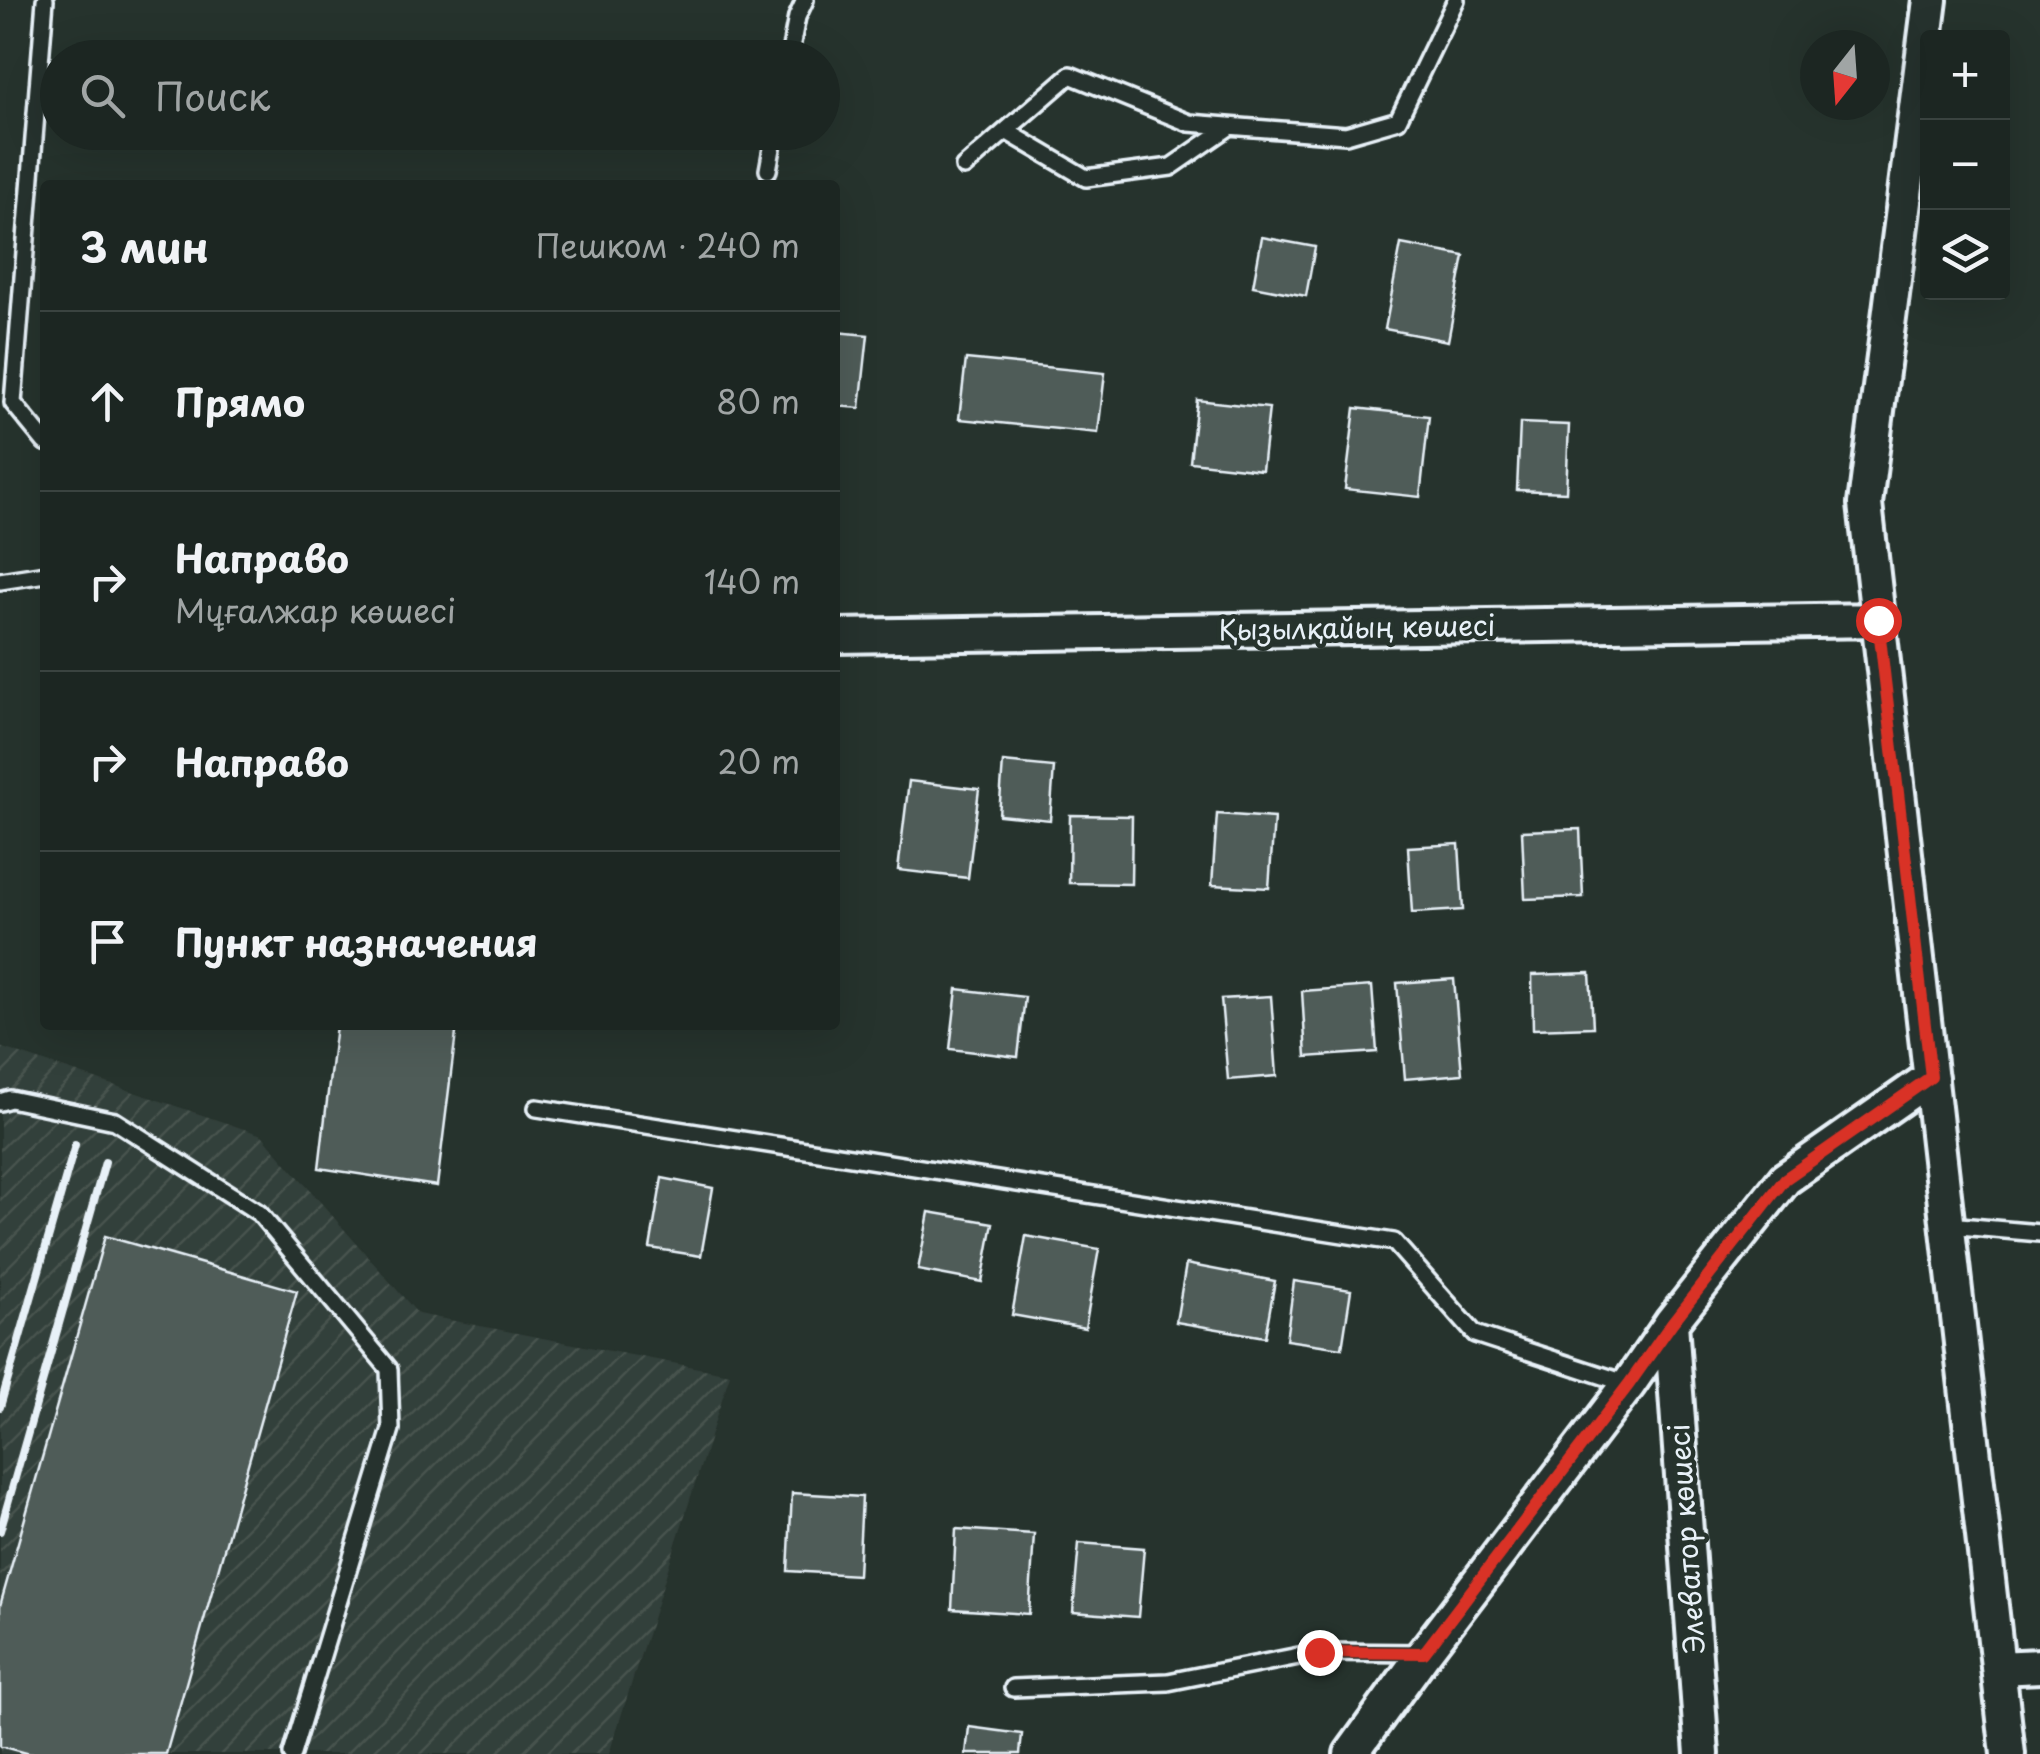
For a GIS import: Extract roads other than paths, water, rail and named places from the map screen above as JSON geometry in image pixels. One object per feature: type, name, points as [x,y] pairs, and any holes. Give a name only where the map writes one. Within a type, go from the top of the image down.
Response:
[{"type":"street","points":[[1930,0],[1865,504],[2008,1754]]},
{"type":"street","name":"Қызылқайың көшесі","points":[[840,636],[1878,620]]},
{"type":"street","points":[[1351,1754],[1672,1323],[1785,1179],[1931,1077]]},
{"type":"street","name":"Элеватор көшесі","points":[[1672,1323],[1702,1754]]},
{"type":"street","points":[[1998,1668],[2040,1666]]},
{"type":"lane","points":[[42,40],[45,0]]},
{"type":"lane","points":[[793,40],[805,0]]},
{"type":"lane","points":[[964,167],[1070,75],[1189,124],[1346,135],[1398,120],[1456,0]]},
{"type":"lane","points":[[40,63],[13,403],[40,436]]},
{"type":"lane","points":[[1006,131],[1086,178],[1171,166],[1229,127]]},
{"type":"lane","points":[[768,170],[772,150]]},
{"type":"lane","points":[[0,581],[40,575]]},
{"type":"lane","points":[[0,1102],[10,1099],[115,1121],[259,1213],[389,1369],[391,1429],[292,1754]]},
{"type":"lane","points":[[537,1108],[1394,1242],[1475,1334],[1629,1384]]},
{"type":"lane","points":[[1948,1225],[2040,1233]]},
{"type":"lane","points":[[1014,1688],[1168,1682],[1319,1652],[1424,1653]]},
{"type":"railway","points":[[0,1407],[75,1145]]},
{"type":"railway","points":[[0,1531],[105,1162]]}]
